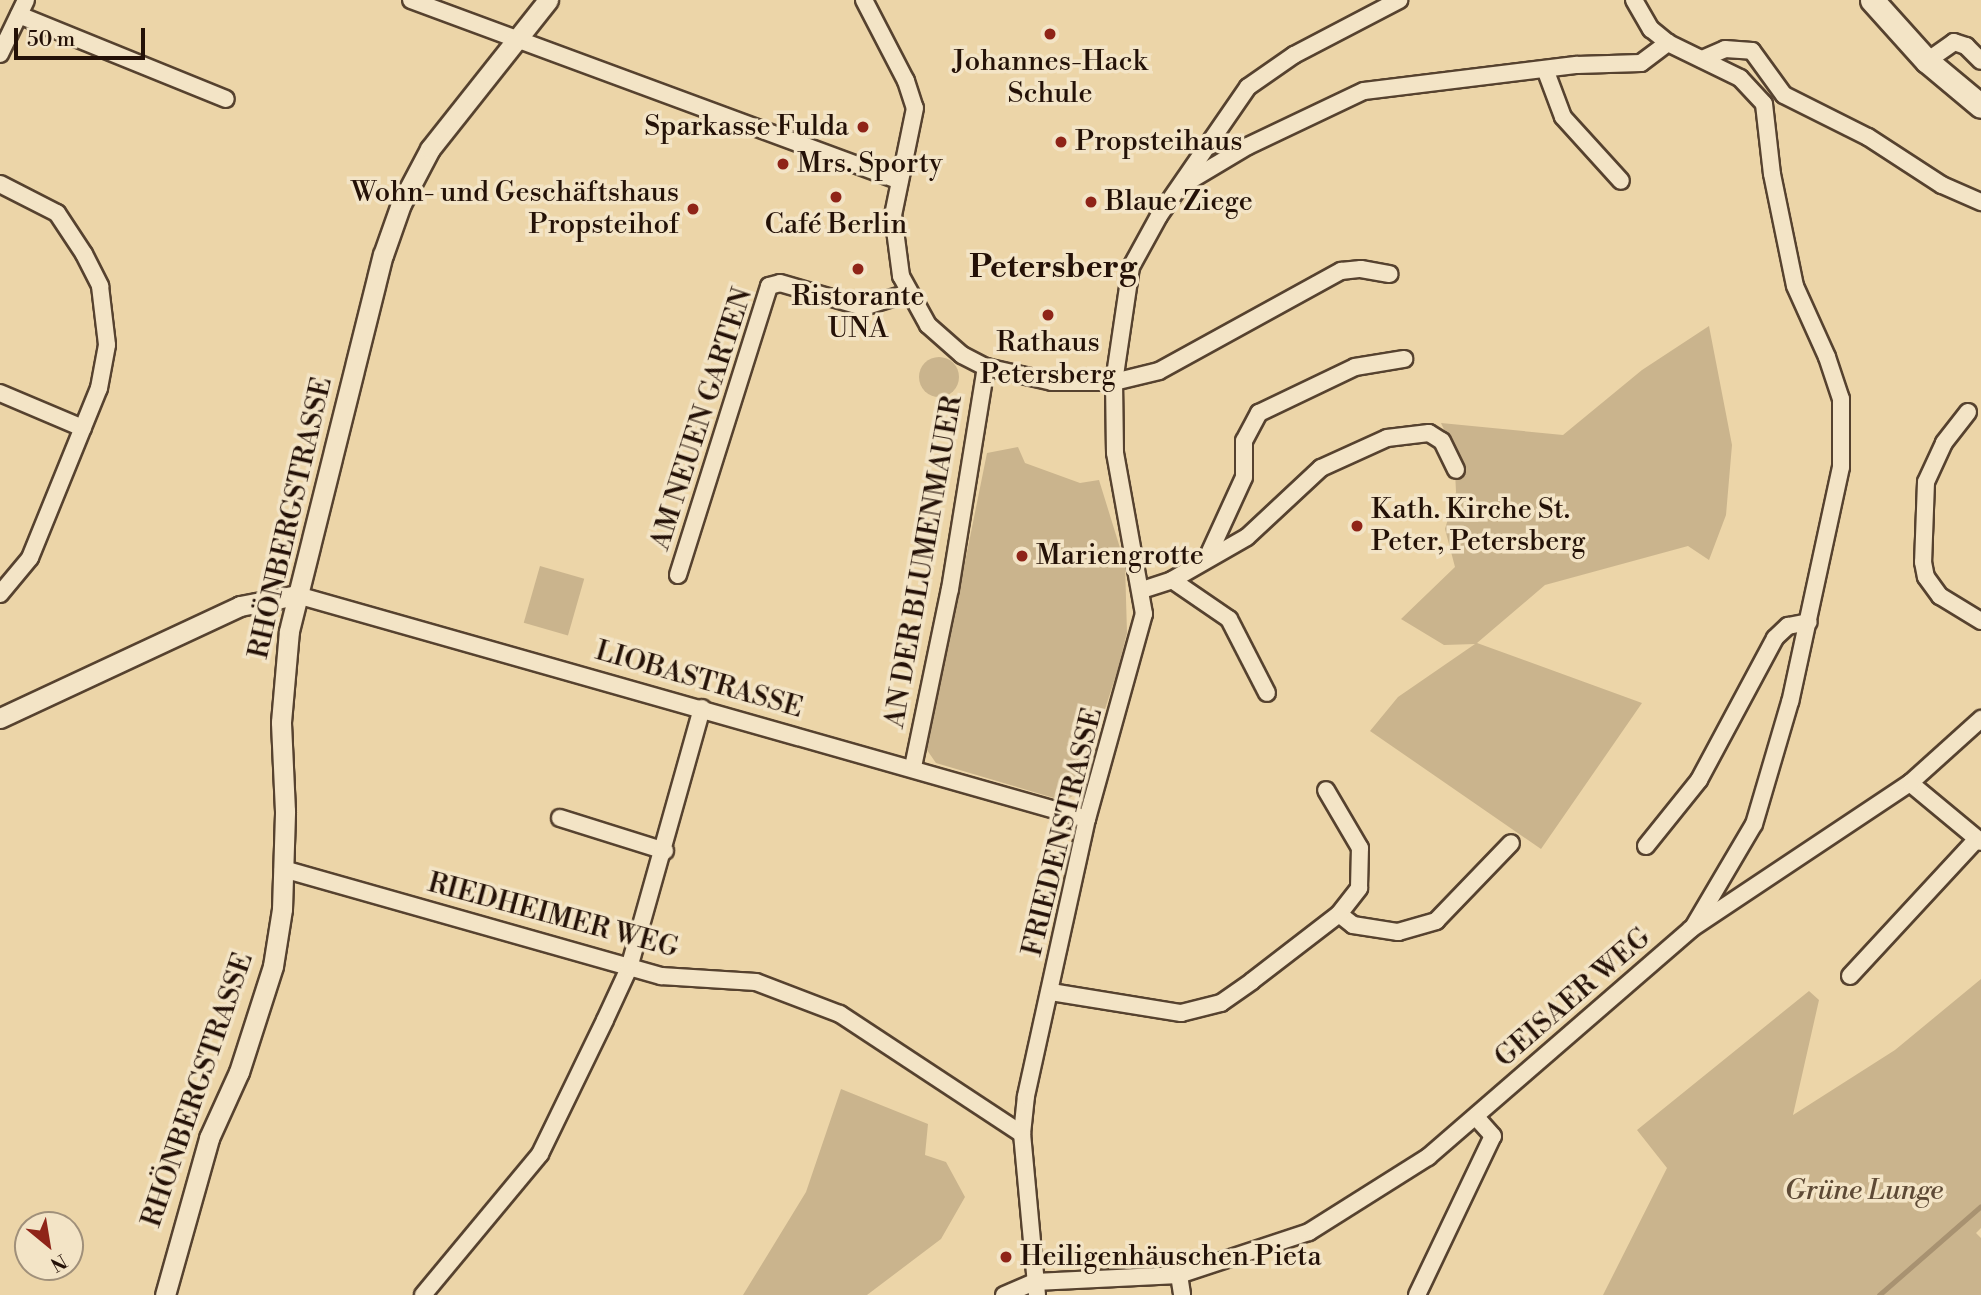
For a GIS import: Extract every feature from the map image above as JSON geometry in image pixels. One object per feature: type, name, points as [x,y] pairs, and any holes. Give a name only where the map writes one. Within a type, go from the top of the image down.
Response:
[{"type":"main road","points":[[1872,0],[1927,61],[1981,106]]},
{"type":"street","points":[[411,0],[515,41],[900,181]]},
{"type":"street","name":"RHÖNBERGSTRASSE","points":[[165,1295],[209,1138],[239,1072],[266,991],[277,941],[283,869],[281,722],[286,653],[297,595],[370,302],[401,205],[444,128],[548,0]]},
{"type":"street","points":[[864,0],[906,81],[915,108],[893,215],[893,245],[908,293],[942,340],[986,367],[1052,382],[1114,382],[1158,371],[1340,271],[1362,269],[1390,274]]},
{"type":"street","name":"FRIEDENSTRASSE","points":[[1036,1289],[1023,1134],[1026,1096],[1087,819],[1140,638],[1142,590],[1115,453],[1114,382],[1131,267],[1179,187],[1248,87],[1294,55],[1399,0]]},
{"type":"street","points":[[1634,0],[1651,29],[1668,43],[1748,83],[1764,104],[1772,174],[1795,286],[1827,357],[1841,399],[1841,467],[1809,622],[1754,824],[1691,929]]},
{"type":"street","points":[[0,54],[23,7],[226,99]]},
{"type":"street","points":[[1927,61],[1954,42],[1966,46],[1981,61]]},
{"type":"street","points":[[1179,187],[1248,146],[1364,91],[1545,69],[1641,63],[1668,43]]},
{"type":"street","points":[[1702,60],[1726,49],[1752,51],[1784,95],[1868,137],[1942,185],[1981,202]]},
{"type":"street","points":[[1545,69],[1563,117],[1620,181]]},
{"type":"street","points":[[0,184],[57,213],[100,286],[107,345],[99,388],[30,558],[0,594]]},
{"type":"street","name":"AM NEUEN GARTEN","points":[[678,575],[769,286],[780,283],[863,307],[908,293]]},
{"type":"street","points":[[1207,558],[1244,477],[1244,441],[1259,412],[1355,367],[1404,359]]},
{"type":"street","name":"AN DER BLUMENMAUER","points":[[913,767],[950,589],[986,367]]},
{"type":"street","points":[[0,393],[83,428]]},
{"type":"street","points":[[1968,412],[1944,443],[1926,482],[1923,562],[1926,577],[1940,596],[1981,621]]},
{"type":"street","points":[[1142,590],[1172,580],[1247,537],[1321,468],[1387,438],[1429,433],[1442,440],[1456,470]]},
{"type":"street","points":[[1172,580],[1229,620],[1267,693]]},
{"type":"street","points":[[0,718],[240,606],[297,595]]},
{"type":"street","name":"LIOBASTRASSE","points":[[297,595],[913,767],[1087,819]]},
{"type":"street","points":[[1646,846],[1699,780],[1775,638],[1788,626],[1809,622]]},
{"type":"street","points":[[423,1295],[540,1154],[629,968],[665,851],[702,708]]},
{"type":"street","name":"GEISAER WEG","points":[[1004,1295],[1036,1289],[1179,1275],[1308,1232],[1428,1157],[1691,929],[1910,783],[1981,719]]},
{"type":"street","points":[[1850,976],[1978,842],[1910,783]]},
{"type":"street","points":[[1051,992],[1160,1011],[1201,1010],[1221,1003],[1339,914],[1359,888],[1360,848],[1326,790]]},
{"type":"street","points":[[560,818],[665,851]]},
{"type":"street","points":[[1339,914],[1353,925],[1398,932],[1436,921],[1511,843]]},
{"type":"street","name":"RIEDHEIMER WEG","points":[[283,869],[629,968],[677,979],[742,979],[840,1014],[1023,1134]]},
{"type":"street","points":[[1417,1295],[1493,1136],[1476,1117]]},
{"type":"street","points":[[1179,1275],[1182,1295]]},
{"type":"green space","points":[[1709,326],[1732,445],[1726,515],[1709,560],[1688,546],[1545,585],[1477,643],[1642,703],[1541,849],[1370,731],[1398,697],[1475,644],[1444,645],[1401,619],[1455,567],[1445,529],[1456,492],[1454,451],[1441,423],[1563,435],[1642,370]]},
{"type":"green space","points":[[939,357],[953,363],[959,377],[953,391],[939,397],[925,391],[919,377],[925,363]]},
{"type":"green space","points":[[1018,447],[1025,463],[1080,483],[1099,480],[1125,564],[1127,633],[1117,672],[1078,793],[1064,801],[936,763],[927,750],[987,453]]},
{"type":"green space","points":[[540,566],[584,579],[568,635],[524,623]]},
{"type":"green space","name":"Grüne Lunge","points":[[1981,979],[1981,1228],[1976,1233],[1981,1238],[1981,1295],[1603,1295],[1667,1168],[1637,1130],[1809,991],[1819,1000],[1793,1115],[1895,1050]]},
{"type":"green space","points":[[841,1089],[928,1124],[925,1155],[946,1162],[965,1197],[941,1239],[867,1295],[743,1295],[806,1192]]},
{"type":"waterway","points":[[1879,1295],[1981,1206]]},
{"type":"place","name":"Johannes-Hack Schule","points":[[1050,34]]},
{"type":"place","name":"Sparkasse Fulda","points":[[863,127]]},
{"type":"place","name":"Propsteihaus","points":[[1061,142]]},
{"type":"place","name":"Mrs. Sporty","points":[[783,164]]},
{"type":"place","name":"Café Berlin","points":[[836,197]]},
{"type":"place","name":"Blaue Ziege","points":[[1091,202]]},
{"type":"place","name":"Wohn- und Geschäftshaus Propsteihof","points":[[693,209]]},
{"type":"place","name":"Ristorante UNA","points":[[858,269]]},
{"type":"place","name":"Rathaus Petersberg","points":[[1048,315]]},
{"type":"place","name":"Kath. Kirche St. Peter, Petersberg","points":[[1357,526]]},
{"type":"place","name":"Mariengrotte","points":[[1022,556]]},
{"type":"place","name":"Heiligenhäuschen Pieta","points":[[1006,1257]]},
{"type":"district","name":"Petersberg","points":[[1053,267]]}]
